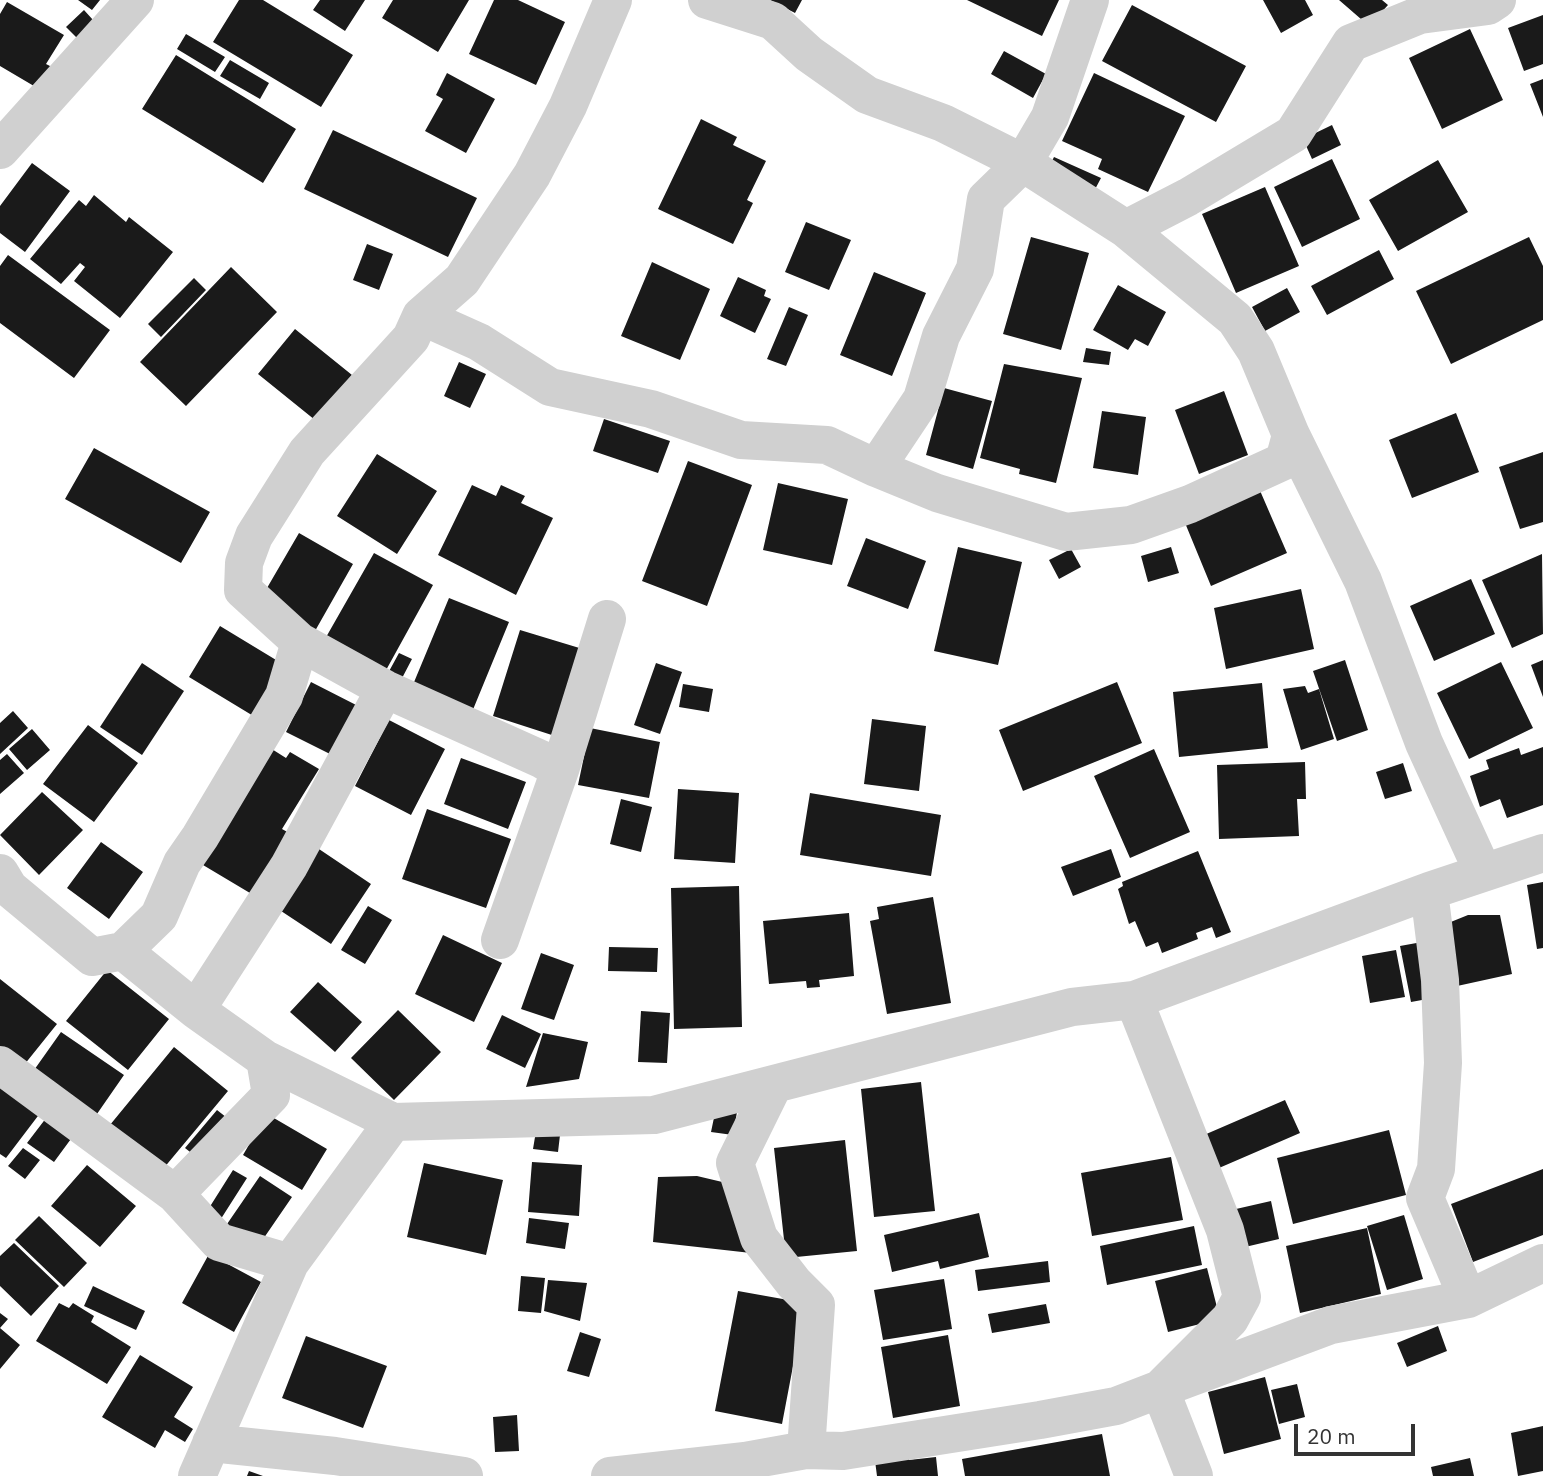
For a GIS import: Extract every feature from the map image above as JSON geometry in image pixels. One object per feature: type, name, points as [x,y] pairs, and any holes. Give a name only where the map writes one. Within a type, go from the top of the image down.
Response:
[{"type":"street","points":[[0,150],[135,0]]},
{"type":"street","points":[[560,770],[385,689],[300,642],[243,590],[244,564],[254,536],[307,452],[411,338],[421,316],[462,280],[532,175],[568,106],[613,0]]},
{"type":"street","points":[[709,0],[773,21],[809,54],[867,95],[943,123],[1023,163],[1126,229],[1235,320],[1256,351],[1291,435],[1363,581],[1424,743],[1483,872]]},
{"type":"street","points":[[876,468],[922,399],[941,336],[975,269],[986,199],[1023,163],[1050,117],[1090,0]]},
{"type":"street","points":[[1126,229],[1188,197],[1293,134],[1351,43],[1412,7],[1488,6],[1497,0]]},
{"type":"street","points":[[421,316],[479,342],[550,387],[651,409],[741,440],[827,445],[937,493],[1066,532],[1130,525],[1190,504],[1284,461],[1291,435]]},
{"type":"street","points":[[500,940],[560,770],[607,619]]},
{"type":"street","points":[[108,953],[159,916],[181,863],[200,837],[284,696],[300,642]]},
{"type":"street","points":[[196,1010],[289,866],[385,689]]},
{"type":"street","points":[[3,889],[196,1010],[265,1059],[393,1122],[654,1115],[1072,1007],[1134,1000],[1429,891],[1543,853]]},
{"type":"street","points":[[1429,891],[1440,980],[1443,1063],[1436,1170],[1425,1198],[1468,1299]]},
{"type":"street","points":[[1134,1000],[1225,1230],[1242,1297],[1230,1319],[1160,1388]]},
{"type":"street","points":[[176,1194],[271,1095],[265,1059]]},
{"type":"street","points":[[0,1065],[176,1194],[219,1242],[290,1263]]},
{"type":"street","points":[[774,1084],[736,1163],[759,1238],[794,1283],[816,1305],[806,1450]]},
{"type":"street","points":[[393,1122],[290,1263],[204,1460],[335,1456],[464,1476]]},
{"type":"street","points":[[610,1476],[746,1469],[806,1450],[843,1451],[1116,1406],[1331,1325],[1468,1299],[1543,1263]]},
{"type":"street","points":[[1160,1388],[1194,1476]]},
{"type":"building","points":[[78,0],[100,0],[92,10]]},
{"type":"building","points":[[239,0],[263,0],[353,55],[321,107],[213,42]]},
{"type":"building","points":[[320,0],[365,0],[345,31],[313,10]]},
{"type":"building","points":[[393,0],[469,0],[438,52],[382,18]]},
{"type":"building","points":[[494,0],[518,0],[565,22],[536,85],[469,54]]},
{"type":"building","points":[[770,0],[802,0],[795,13]]},
{"type":"building","points":[[967,0],[1059,0],[1042,36]]},
{"type":"building","points":[[1263,0],[1305,0],[1313,15],[1281,33]]},
{"type":"building","points":[[1339,0],[1382,0],[1388,5],[1369,26]]},
{"type":"building","points":[[7,2],[64,35],[46,64],[52,67],[39,89],[0,66],[0,14]]},
{"type":"building","points":[[1132,5],[1246,66],[1216,122],[1102,61]]},
{"type":"building","points":[[84,10],[103,31],[86,47],[66,27]]},
{"type":"building","points":[[1543,15],[1543,64],[1524,71],[1508,28]]},
{"type":"building","points":[[1470,29],[1503,100],[1442,129],[1409,58]]},
{"type":"building","points":[[186,34],[225,57],[215,72],[177,49]]},
{"type":"building","points":[[1004,51],[1046,74],[1033,98],[991,74]]},
{"type":"building","points":[[176,55],[296,129],[263,183],[142,109]]},
{"type":"building","points":[[230,60],[269,83],[260,99],[220,76]]},
{"type":"building","points":[[447,73],[495,99],[466,153],[425,131],[443,99],[436,95]]},
{"type":"building","points":[[1094,73],[1185,116],[1148,192],[1098,169],[1102,159],[1062,141]]},
{"type":"building","points":[[1543,79],[1543,117],[1530,84]]},
{"type":"building","points":[[701,119],[737,137],[733,145],[766,161],[747,200],[753,203],[733,244],[658,209]]},
{"type":"building","points":[[1332,125],[1341,145],[1312,159],[1303,139]]},
{"type":"building","points":[[333,130],[477,198],[448,257],[304,189]]},
{"type":"building","points":[[1054,157],[1101,178],[1092,195],[1046,173]]},
{"type":"building","points":[[1332,159],[1360,219],[1302,247],[1274,187]]},
{"type":"building","points":[[1438,160],[1468,212],[1398,251],[1369,200]]},
{"type":"building","points":[[32,163],[70,191],[25,252],[0,233],[0,206]]},
{"type":"building","points":[[1265,187],[1299,266],[1236,293],[1202,214]]},
{"type":"building","points":[[94,195],[126,222],[129,217],[173,252],[120,318],[74,281],[85,267],[80,263],[61,284],[30,259],[79,200],[86,206]]},
{"type":"building","points":[[806,222],[851,240],[829,290],[785,272]]},
{"type":"building","points":[[1031,237],[1089,253],[1061,350],[1003,334]]},
{"type":"building","points":[[1529,237],[1543,266],[1543,320],[1451,364],[1416,291]]},
{"type":"building","points":[[367,244],[393,254],[379,290],[353,280]]},
{"type":"building","points":[[1379,250],[1394,279],[1327,315],[1311,286]]},
{"type":"building","points":[[8,255],[110,330],[74,378],[0,323],[0,266]]},
{"type":"building","points":[[652,262],[710,289],[680,360],[621,336]]},
{"type":"building","points":[[231,267],[277,312],[186,406],[140,362]]},
{"type":"building","points":[[874,272],[926,293],[892,376],[840,355]]},
{"type":"building","points":[[738,277],[766,290],[764,296],[771,299],[755,333],[720,316]]},
{"type":"building","points":[[194,278],[206,290],[161,337],[148,324]]},
{"type":"building","points":[[1118,285],[1166,312],[1148,346],[1135,339],[1128,350],[1093,330]]},
{"type":"building","points":[[1287,288],[1300,312],[1265,331],[1252,307]]},
{"type":"building","points":[[789,307],[808,315],[786,366],[767,359]]},
{"type":"building","points":[[295,329],[352,375],[315,420],[258,374]]},
{"type":"building","points":[[1086,348],[1111,352],[1109,365],[1083,362]]},
{"type":"building","points":[[459,362],[486,374],[470,408],[444,396]]},
{"type":"building","points":[[1004,364],[1082,378],[1056,483],[1019,474],[1020,469],[980,458]]},
{"type":"building","points":[[944,388],[992,401],[973,469],[926,455]]},
{"type":"building","points":[[1224,391],[1248,455],[1199,474],[1175,410]]},
{"type":"building","points":[[1102,411],[1146,417],[1138,475],[1093,468]]},
{"type":"building","points":[[1456,413],[1479,472],[1412,498],[1389,440]]},
{"type":"building","points":[[604,419],[670,441],[658,473],[593,451]]},
{"type":"building","points":[[94,448],[210,512],[181,563],[65,499]]},
{"type":"building","points":[[1543,452],[1543,522],[1520,529],[1499,467]]},
{"type":"building","points":[[377,454],[437,491],[397,554],[337,516]]},
{"type":"building","points":[[688,461],[752,485],[707,606],[642,581]]},
{"type":"building","points":[[778,483],[848,499],[832,565],[763,550]]},
{"type":"building","points":[[472,485],[496,496],[501,485],[525,496],[521,503],[553,518],[516,595],[438,555]]},
{"type":"building","points":[[1258,486],[1287,553],[1211,586],[1183,518]]},
{"type":"building","points":[[299,533],[353,564],[315,631],[260,600]]},
{"type":"building","points":[[866,538],[926,561],[908,609],[847,586]]},
{"type":"building","points":[[958,547],[1022,562],[998,665],[934,651]]},
{"type":"building","points":[[1171,547],[1179,573],[1148,582],[1141,556]]},
{"type":"building","points":[[1071,549],[1081,567],[1059,579],[1049,560]]},
{"type":"building","points":[[374,553],[433,585],[385,672],[325,639]]},
{"type":"building","points":[[1542,554],[1543,634],[1512,648],[1482,580]]},
{"type":"building","points":[[1471,579],[1495,634],[1434,661],[1410,606]]},
{"type":"building","points":[[1301,589],[1314,649],[1226,669],[1214,608]]},
{"type":"building","points":[[449,598],[509,622],[472,712],[412,687]]},
{"type":"building","points":[[220,626],[286,666],[255,717],[189,677]]},
{"type":"building","points":[[520,630],[586,650],[558,737],[493,716]]},
{"type":"building","points":[[399,653],[412,659],[400,682],[387,675]]},
{"type":"building","points":[[1345,660],[1368,730],[1337,741],[1313,671]]},
{"type":"building","points":[[1543,660],[1543,697],[1531,665]]},
{"type":"building","points":[[1501,662],[1533,728],[1469,759],[1437,693]]},
{"type":"building","points":[[142,663],[184,691],[142,755],[100,727]]},
{"type":"building","points":[[656,663],[682,672],[660,734],[634,725]]},
{"type":"building","points":[[311,682],[362,708],[336,757],[286,732]]},
{"type":"building","points":[[1117,682],[1142,743],[1023,791],[999,730]]},
{"type":"building","points":[[1262,683],[1268,748],[1179,757],[1173,692]]},
{"type":"building","points":[[683,684],[713,689],[709,712],[679,707]]},
{"type":"building","points":[[1305,686],[1308,693],[1319,689],[1334,739],[1301,750],[1283,689]]},
{"type":"building","points":[[13,711],[28,728],[0,754],[0,723]]},
{"type":"building","points":[[872,719],[926,726],[919,791],[864,784]]},
{"type":"building","points":[[389,720],[445,749],[411,815],[355,786]]},
{"type":"building","points":[[88,725],[138,763],[94,822],[43,784]]},
{"type":"building","points":[[590,728],[660,742],[649,798],[578,785]]},
{"type":"building","points":[[32,729],[50,750],[27,770],[9,749]]},
{"type":"building","points":[[267,746],[286,758],[290,752],[319,769],[282,829],[298,838],[260,899],[203,865]]},
{"type":"building","points":[[1543,747],[1543,805],[1507,818],[1500,799],[1480,807],[1470,776],[1489,769],[1486,760],[1519,748],[1521,755]]},
{"type":"building","points":[[1154,749],[1190,832],[1130,858],[1094,776]]},
{"type":"building","points":[[7,754],[24,773],[0,794],[0,760]]},
{"type":"building","points":[[461,758],[526,782],[508,829],[444,804]]},
{"type":"building","points":[[1305,762],[1306,799],[1297,799],[1299,836],[1219,839],[1217,765]]},
{"type":"building","points":[[1403,763],[1412,791],[1385,799],[1376,772]]},
{"type":"building","points":[[678,789],[739,793],[735,863],[674,859]]},
{"type":"building","points":[[42,792],[83,830],[39,875],[0,835]]},
{"type":"building","points":[[810,793],[941,815],[931,876],[800,855]]},
{"type":"building","points":[[621,799],[652,807],[641,852],[610,844]]},
{"type":"building","points":[[427,809],[511,839],[486,908],[402,879]]},
{"type":"building","points":[[101,842],[143,872],[109,919],[67,888]]},
{"type":"building","points":[[316,847],[371,884],[331,944],[275,907]]},
{"type":"building","points":[[1111,849],[1121,877],[1073,896],[1061,867]]},
{"type":"building","points":[[1198,851],[1231,932],[1216,938],[1212,927],[1196,933],[1198,939],[1162,953],[1158,942],[1146,947],[1135,921],[1129,924],[1118,889],[1123,886],[1122,882]]},
{"type":"building","points":[[1543,882],[1543,948],[1537,949],[1527,885]]},
{"type":"building","points":[[739,886],[742,1027],[674,1029],[671,888]]},
{"type":"building","points":[[933,897],[951,1003],[887,1014],[870,921],[879,919],[877,907]]},
{"type":"building","points":[[368,906],[392,920],[365,964],[341,950]]},
{"type":"building","points":[[849,913],[854,976],[819,980],[820,987],[807,988],[806,981],[769,984],[763,921]]},
{"type":"building","points":[[1468,915],[1500,915],[1512,974],[1448,988],[1436,928]]},
{"type":"building","points":[[443,935],[502,963],[474,1022],[415,994]]},
{"type":"building","points":[[1422,942],[1433,998],[1411,1002],[1400,946]]},
{"type":"building","points":[[609,947],[658,948],[657,972],[608,971]]},
{"type":"building","points":[[1396,950],[1405,997],[1370,1003],[1362,956]]},
{"type":"building","points":[[541,953],[574,965],[554,1020],[521,1009]]},
{"type":"building","points":[[107,970],[169,1019],[128,1070],[66,1021]]},
{"type":"building","points":[[0,979],[57,1024],[16,1075],[0,1062]]},
{"type":"building","points":[[318,982],[362,1022],[335,1052],[290,1012]]},
{"type":"building","points":[[398,1010],[441,1052],[394,1100],[351,1058]]},
{"type":"building","points":[[641,1011],[670,1013],[667,1063],[638,1062]]},
{"type":"building","points":[[502,1015],[541,1034],[525,1068],[486,1049]]},
{"type":"building","points":[[61,1032],[124,1075],[90,1124],[27,1080]]},
{"type":"building","points":[[543,1033],[588,1042],[579,1079],[526,1087]]},
{"type":"building","points":[[174,1047],[228,1091],[158,1175],[105,1131]]},
{"type":"building","points":[[0,1075],[44,1108],[6,1158],[0,1154]]},
{"type":"building","points":[[921,1082],[935,1211],[874,1217],[861,1089]]},
{"type":"building","points":[[1285,1100],[1300,1133],[1219,1168],[1204,1135]]},
{"type":"building","points":[[716,1108],[737,1112],[733,1135],[711,1132]]},
{"type":"building","points":[[53,1109],[79,1128],[54,1162],[27,1143]]},
{"type":"building","points":[[217,1110],[236,1125],[204,1163],[185,1148]]},
{"type":"building","points":[[267,1114],[327,1149],[302,1190],[243,1155]]},
{"type":"building","points":[[1389,1130],[1406,1195],[1293,1224],[1277,1158]]},
{"type":"building","points":[[536,1131],[560,1135],[558,1152],[533,1149]]},
{"type":"building","points":[[845,1140],[857,1251],[786,1258],[774,1148]]},
{"type":"building","points":[[23,1148],[40,1160],[25,1179],[8,1166]]},
{"type":"building","points":[[1171,1157],[1183,1220],[1092,1236],[1081,1173]]},
{"type":"building","points":[[532,1162],[582,1165],[579,1216],[528,1212]]},
{"type":"building","points":[[424,1163],[503,1180],[486,1255],[407,1237]]},
{"type":"building","points":[[87,1165],[136,1206],[100,1247],[51,1206]]},
{"type":"building","points":[[1543,1169],[1543,1235],[1473,1262],[1451,1204]]},
{"type":"building","points":[[233,1170],[247,1178],[217,1225],[204,1216]]},
{"type":"building","points":[[260,1176],[292,1197],[257,1248],[225,1227]]},
{"type":"building","points":[[697,1176],[735,1185],[751,1253],[653,1242],[658,1177]]},
{"type":"building","points":[[1271,1201],[1279,1239],[1245,1247],[1236,1209]]},
{"type":"building","points":[[979,1213],[989,1257],[940,1269],[938,1261],[892,1272],[884,1235]]},
{"type":"building","points":[[1404,1215],[1423,1279],[1387,1290],[1367,1226]]},
{"type":"building","points":[[39,1216],[87,1263],[64,1287],[15,1240]]},
{"type":"building","points":[[529,1218],[569,1223],[565,1249],[526,1243]]},
{"type":"building","points":[[1194,1226],[1202,1265],[1107,1285],[1100,1246]]},
{"type":"building","points":[[1367,1228],[1381,1294],[1300,1313],[1286,1246]]},
{"type":"building","points":[[14,1243],[59,1286],[31,1316],[0,1286],[0,1256]]},
{"type":"building","points":[[209,1254],[261,1282],[234,1332],[182,1303]]},
{"type":"building","points":[[1048,1261],[1050,1282],[978,1291],[975,1270]]},
{"type":"building","points":[[1207,1268],[1220,1319],[1168,1332],[1155,1281]]},
{"type":"building","points":[[521,1276],[545,1278],[541,1313],[518,1311]]},
{"type":"building","points":[[944,1279],[952,1329],[883,1340],[874,1290]]},
{"type":"building","points":[[548,1280],[587,1283],[580,1321],[544,1311]]},
{"type":"building","points":[[93,1286],[145,1311],[136,1330],[84,1306]]},
{"type":"building","points":[[738,1291],[805,1303],[782,1424],[715,1411]]},
{"type":"building","points":[[59,1303],[69,1308],[73,1303],[94,1316],[91,1322],[131,1347],[107,1384],[36,1341]]},
{"type":"building","points":[[1046,1304],[1050,1323],[992,1333],[988,1314]]},
{"type":"building","points":[[0,1313],[8,1319],[0,1328]]},
{"type":"building","points":[[1438,1326],[1447,1351],[1407,1367],[1397,1343]]},
{"type":"building","points":[[0,1328],[20,1345],[0,1369]]},
{"type":"building","points":[[580,1332],[601,1339],[589,1377],[567,1371]]},
{"type":"building","points":[[948,1335],[960,1406],[893,1418],[881,1347]]},
{"type":"building","points":[[306,1336],[387,1366],[363,1428],[282,1398]]},
{"type":"building","points":[[140,1355],[193,1387],[174,1417],[193,1429],[185,1442],[165,1430],[155,1448],[102,1417]]},
{"type":"building","points":[[1265,1377],[1281,1439],[1224,1454],[1208,1392]]},
{"type":"building","points":[[1297,1384],[1305,1417],[1279,1424],[1271,1390]]},
{"type":"building","points":[[517,1415],[519,1451],[495,1452],[493,1417]]},
{"type":"building","points":[[1543,1426],[1543,1471],[1518,1476],[1511,1433]]},
{"type":"building","points":[[1102,1434],[1110,1476],[965,1476],[962,1459]]},
{"type":"building","points":[[909,1449],[909,1460],[936,1457],[938,1476],[877,1476],[874,1453]]},
{"type":"building","points":[[1470,1458],[1474,1476],[1433,1476],[1431,1467]]},
{"type":"building","points":[[249,1471],[263,1476],[247,1476]]}]
